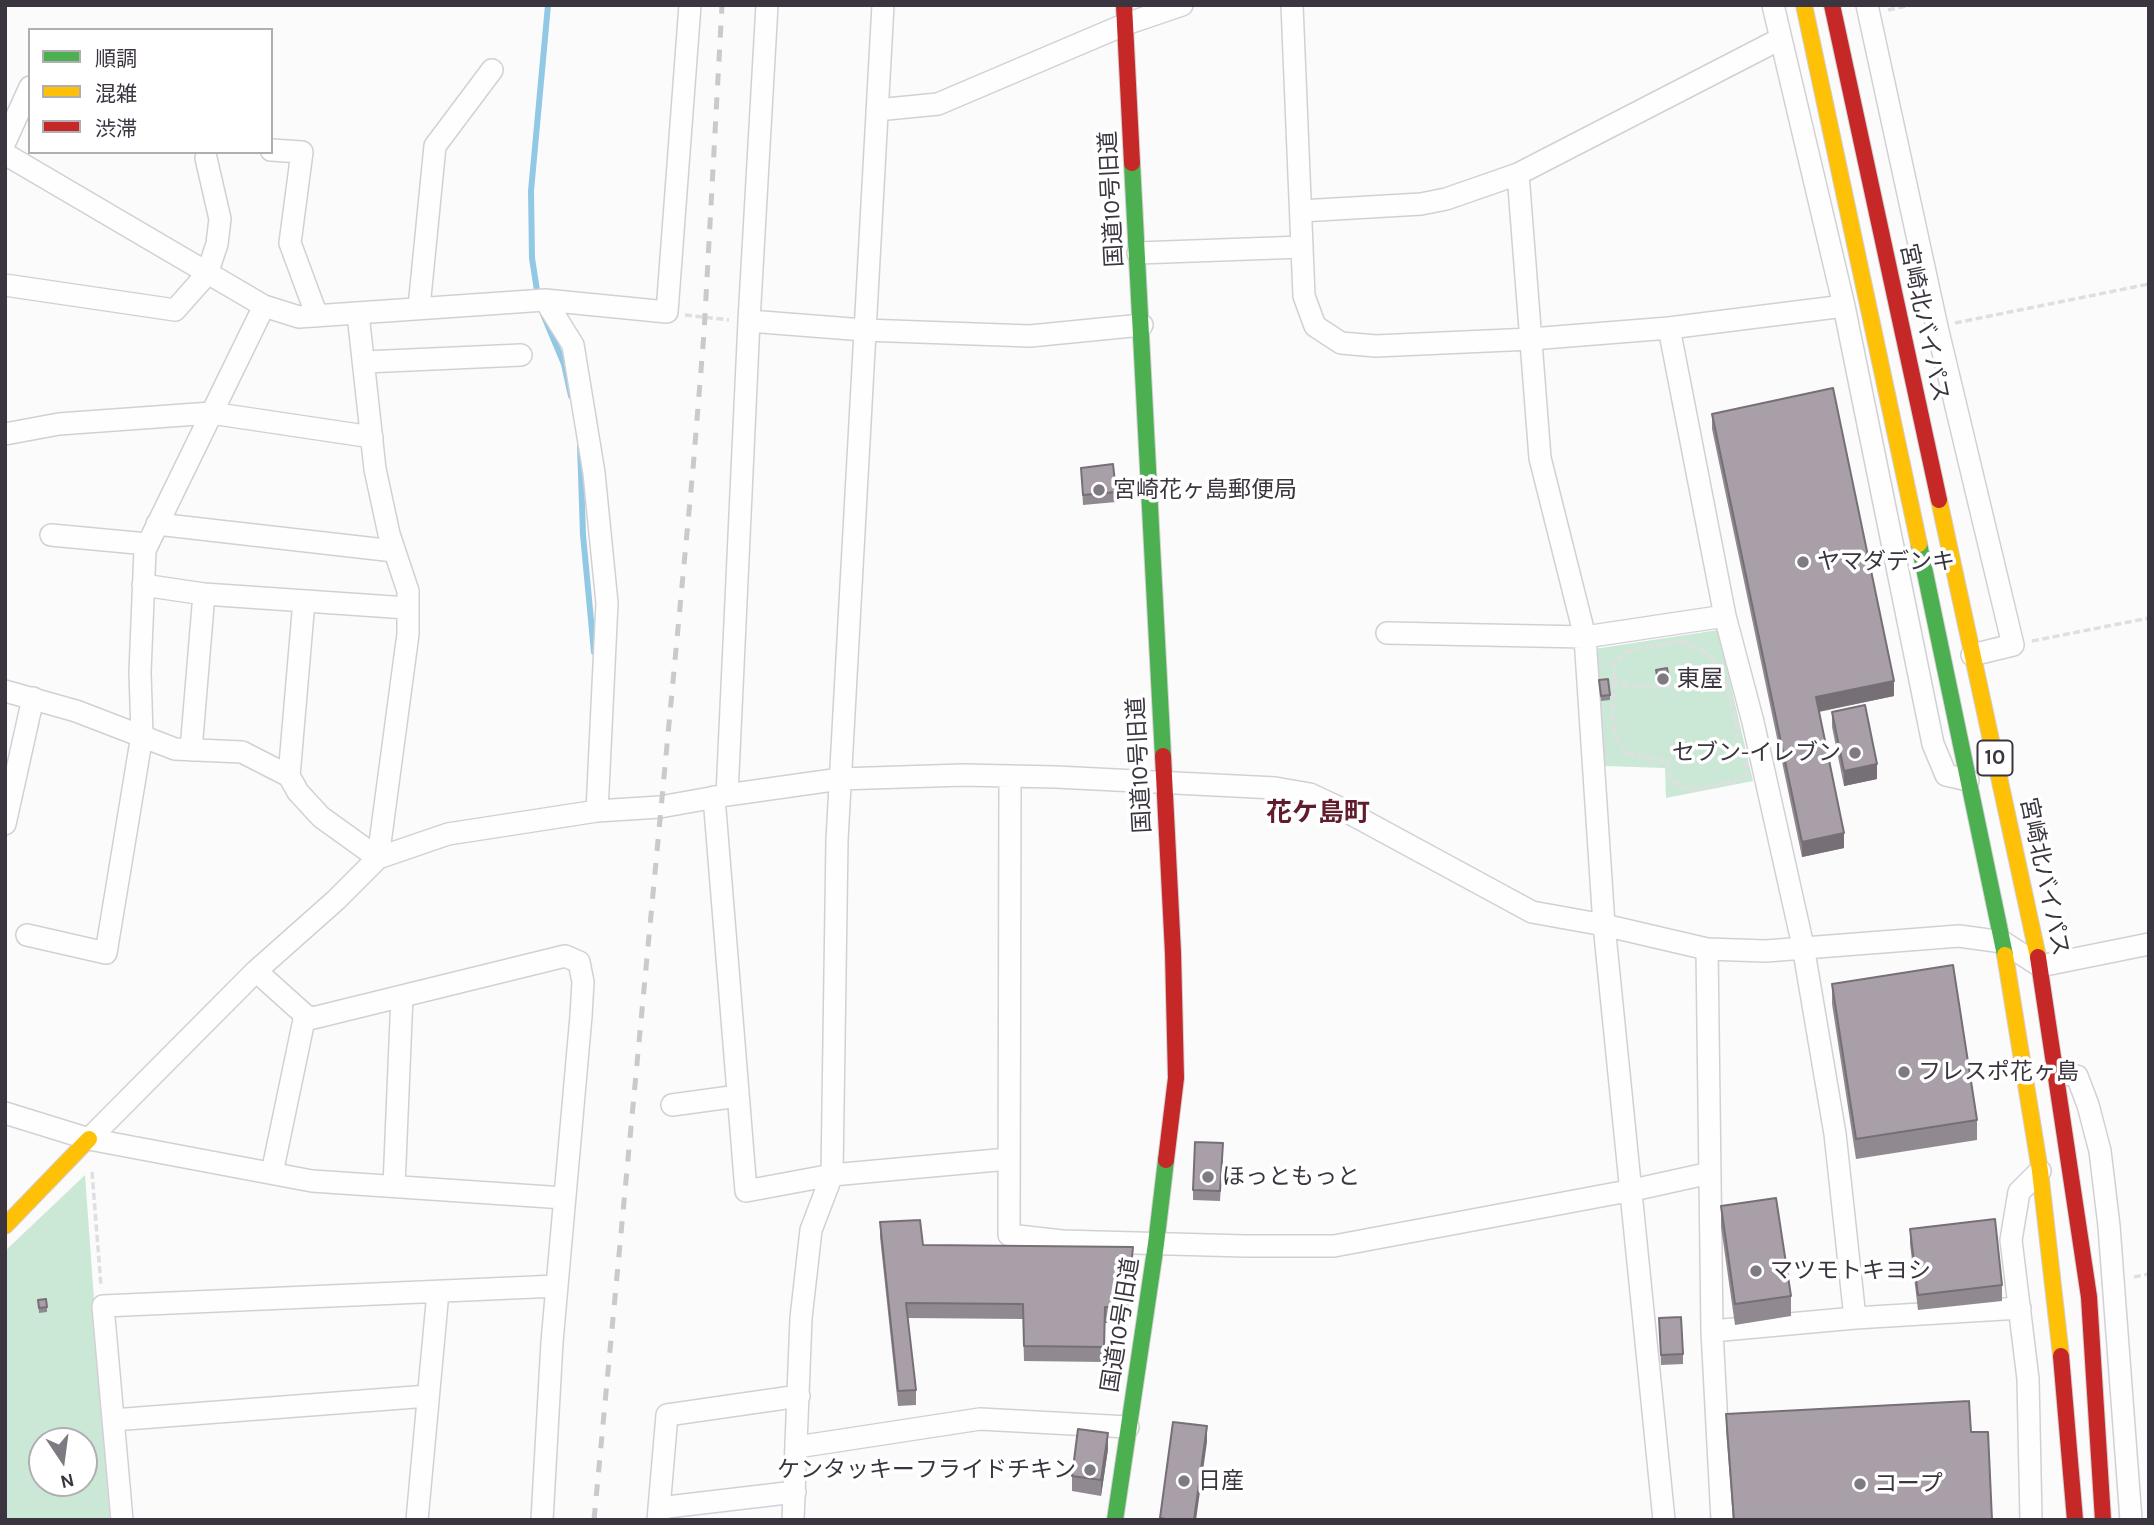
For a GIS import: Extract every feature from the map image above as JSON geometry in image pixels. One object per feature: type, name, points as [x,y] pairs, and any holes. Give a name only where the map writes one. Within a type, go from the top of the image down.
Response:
[{"type":"main road","name":"10","points":[[1804,5],[2003,942],[2040,1171],[2058,1316],[2075,1520]]},
{"type":"main road","name":"宮崎北バイパス","points":[[1832,5],[2040,966],[2089,1297],[2102,1520]]},
{"type":"main road","name":"国道10号旧道","points":[[1115,1520],[1156,1244],[1176,1078],[1173,953],[1125,15]]},
{"type":"main road","points":[[5,1226],[89,1139]]},
{"type":"street","points":[[5,154],[264,306],[299,317],[545,300],[667,312],[690,5]]},
{"type":"street","points":[[767,5],[720,796],[746,1191],[832,1175],[1008,1159]]},
{"type":"street","points":[[793,1520],[801,1318],[811,1230],[832,1175],[840,779],[883,5]]},
{"type":"street","points":[[877,110],[938,104],[1125,15],[1182,5]]},
{"type":"street","points":[[1292,5],[1304,296],[1315,326],[1341,343],[1376,346],[1531,339],[1669,328],[1844,306]]},
{"type":"street","points":[[1773,5],[1844,306],[1933,744],[1946,775],[1968,780]]},
{"type":"street","points":[[1867,5],[1937,327],[2013,645],[1972,655]]},
{"type":"street","points":[[1301,211],[1421,204],[1446,199],[1518,174],[1780,39]]},
{"type":"street","points":[[419,307],[435,146],[492,70]]},
{"type":"street","points":[[5,142],[28,92]]},
{"type":"street","points":[[273,150],[302,152],[290,243],[317,316]]},
{"type":"street","points":[[5,285],[175,310],[208,274],[217,244],[220,219],[206,158]]},
{"type":"street","points":[[1518,174],[1539,458],[1585,637],[1604,925],[1633,1190],[1664,1520]]},
{"type":"street","points":[[1138,253],[1302,247]]},
{"type":"street","points":[[545,300],[573,345],[596,486],[607,603],[597,811]]},
{"type":"street","points":[[27,935],[106,953],[142,735],[140,672],[145,550],[264,306]]},
{"type":"street","points":[[358,314],[375,469],[394,551],[408,591],[408,634],[378,858]]},
{"type":"street","points":[[749,321],[864,330],[1030,336],[1142,325]]},
{"type":"street","points":[[1669,328],[1725,615],[1753,722],[1803,946],[1835,1134],[1855,1318]]},
{"type":"street","points":[[365,362],[521,355]]},
{"type":"street","points":[[5,434],[59,424],[211,413],[372,437]]},
{"type":"street","points":[[157,524],[394,551]]},
{"type":"street","points":[[51,535],[147,544]]},
{"type":"street","points":[[143,585],[204,594],[407,608]]},
{"type":"street","points":[[191,751],[204,594]]},
{"type":"street","points":[[289,776],[304,601]]},
{"type":"street","points":[[1387,633],[1585,637],[1725,615]]},
{"type":"street","points":[[5,691],[142,735],[174,749],[242,752],[289,776],[298,792],[321,817],[378,858]]},
{"type":"street","points":[[5,824],[33,698]]},
{"type":"street","points":[[1010,776],[1009,1235],[1062,1241],[1334,1246],[1710,1173]]},
{"type":"street","points":[[89,1139],[256,971],[336,900],[378,858],[448,834],[597,811],[660,807],[840,779],[1010,776],[1275,788],[1310,794],[1532,912],[1604,925],[1707,949],[1766,951],[1803,946],[1959,936],[2003,942],[2040,966],[2149,944]]},
{"type":"street","points":[[1707,949],[1712,1331],[1722,1520]]},
{"type":"street","points":[[256,971],[305,1015],[313,1018],[565,956],[579,962],[583,982],[582,1005],[556,1286],[542,1520]]},
{"type":"street","points":[[394,1186],[402,996]]},
{"type":"street","points":[[271,1173],[305,1015]]},
{"type":"street","points":[[2057,1073],[2077,1076],[2100,1151],[2109,1226],[2131,1520]]},
{"type":"street","points":[[672,1105],[738,1096]]},
{"type":"street","points":[[6,1113],[89,1139],[312,1181],[564,1198]]},
{"type":"street","points":[[2031,1520],[2028,1379],[2011,1240],[2020,1192],[2040,1171]]},
{"type":"street","points":[[122,1520],[103,1306],[556,1286]]},
{"type":"street","points":[[412,1519],[438,1292]]},
{"type":"street","points":[[1712,1331],[1855,1318],[2020,1308]]},
{"type":"street","points":[[794,1492],[659,1514],[667,1415],[799,1395]]},
{"type":"street","points":[[113,1420],[428,1396]]},
{"type":"street","points":[[797,1447],[980,1419],[1128,1427]]},
{"type":"path","points":[[1937,327],[2149,284]]},
{"type":"path","points":[[667,312],[749,321]]},
{"type":"path","points":[[2013,645],[2149,618]]},
{"type":"path","points":[[1681,641],[1699,648],[1717,663],[1726,681],[1736,723],[1737,748],[1745,760],[1747,773],[1737,781],[1690,790],[1675,784],[1668,762],[1638,756],[1621,746],[1613,726],[1614,663],[1628,650],[1681,641]]},
{"type":"path","points":[[1612,681],[1629,686],[1663,687],[1677,684],[1717,663]]},
{"type":"path","points":[[89,1139],[103,1306]]},
{"type":"green space","points":[[1718,630],[1753,781],[1666,798],[1665,768],[1604,766],[1594,649]]},
{"type":"green space","points":[[85,1175],[110,1520],[5,1520],[5,1251]]},
{"type":"building","name":"ヤマダデンキ","points":[[1833,388],[1894,681],[1816,697],[1844,833],[1802,842],[1712,414]]},
{"type":"building","name":"宮崎花ヶ島郵便局","points":[[1113,464],[1116,492],[1083,495],[1081,468]]},
{"type":"building","points":[[1667,668],[1669,678],[1658,680],[1656,670]]},
{"type":"building","points":[[1608,679],[1610,695],[1601,696],[1599,680]]},
{"type":"building","name":"セブン-イレブン","points":[[1865,705],[1877,764],[1844,771],[1832,712]]},
{"type":"building","name":"フレスポ花ヶ島","points":[[1953,965],[1977,1120],[1856,1139],[1832,984]]},
{"type":"building","name":"ほっともっと","points":[[1195,1142],[1223,1143],[1220,1191],[1193,1190]]},
{"type":"building","name":"マツモトキヨシ","points":[[1776,1198],[1791,1296],[1735,1304],[1721,1206]]},
{"type":"building","points":[[1995,1219],[2002,1285],[1918,1295],[1910,1229]]},
{"type":"building","points":[[920,1220],[923,1245],[1133,1247],[1127,1307],[1105,1307],[1104,1347],[1024,1346],[1023,1304],[906,1303],[916,1390],[898,1391],[880,1222]]},
{"type":"building","points":[[46,1299],[47,1307],[39,1308],[38,1300]]},
{"type":"building","points":[[1681,1317],[1683,1354],[1661,1355],[1659,1318]]},
{"type":"building","name":"コープ","points":[[1969,1401],[1971,1432],[1988,1432],[1992,1520],[1734,1520],[1726,1414]]},
{"type":"building","name":"日産","points":[[1173,1422],[1207,1426],[1194,1520],[1160,1518]]},
{"type":"building","name":"ケンタッキーフライドチキン","points":[[1078,1429],[1108,1433],[1101,1480],[1072,1476]]},
{"type":"waterway","points":[[538,297],[532,258],[531,191],[548,5]]},
{"type":"waterway","points":[[543,314],[564,364],[571,396]]},
{"type":"waterway","points":[[580,445],[583,535],[594,652]]},
{"type":"railway","points":[[594,1520],[693,469],[704,333],[722,5]]},
{"type":"traffic: fast","points":[[1132,163],[1163,756]]},
{"type":"traffic: fast","points":[[1919,544],[2005,955]]},
{"type":"traffic: fast","points":[[1115,1520],[1166,1160]]},
{"type":"traffic: slow","points":[[1804,5],[1919,544]]},
{"type":"traffic: slow","points":[[1939,500],[2038,957]]},
{"type":"traffic: slow","points":[[2005,955],[2040,1171],[2061,1356]]},
{"type":"traffic: slow","points":[[5,1226],[89,1139]]},
{"type":"traffic: jam","points":[[1124,5],[1132,163]]},
{"type":"traffic: jam","points":[[1832,5],[1939,500]]},
{"type":"traffic: jam","points":[[1163,756],[1176,1078],[1166,1160]]},
{"type":"traffic: jam","points":[[2038,957],[2089,1297],[2103,1520]]},
{"type":"traffic: jam","points":[[2061,1356],[2075,1520]]},
{"type":"place","name":"宮崎花ヶ島郵便局","points":[[1099,490]]},
{"type":"place","name":"ヤマダデンキ","points":[[1803,562]]},
{"type":"place","name":"東屋","points":[[1663,679]]},
{"type":"place","name":"セブン-イレブン","points":[[1855,753]]},
{"type":"place","name":"フレスポ花ヶ島","points":[[1904,1072]]},
{"type":"place","name":"ほっともっと","points":[[1208,1177]]},
{"type":"place","name":"マツモトキヨシ","points":[[1756,1271]]},
{"type":"place","name":"ケンタッキーフライドチキン","points":[[1090,1470]]},
{"type":"place","name":"日産","points":[[1184,1481]]},
{"type":"place","name":"コープ","points":[[1860,1484]]},
{"type":"district","name":"花ケ島町","points":[[1318,814]]}]
